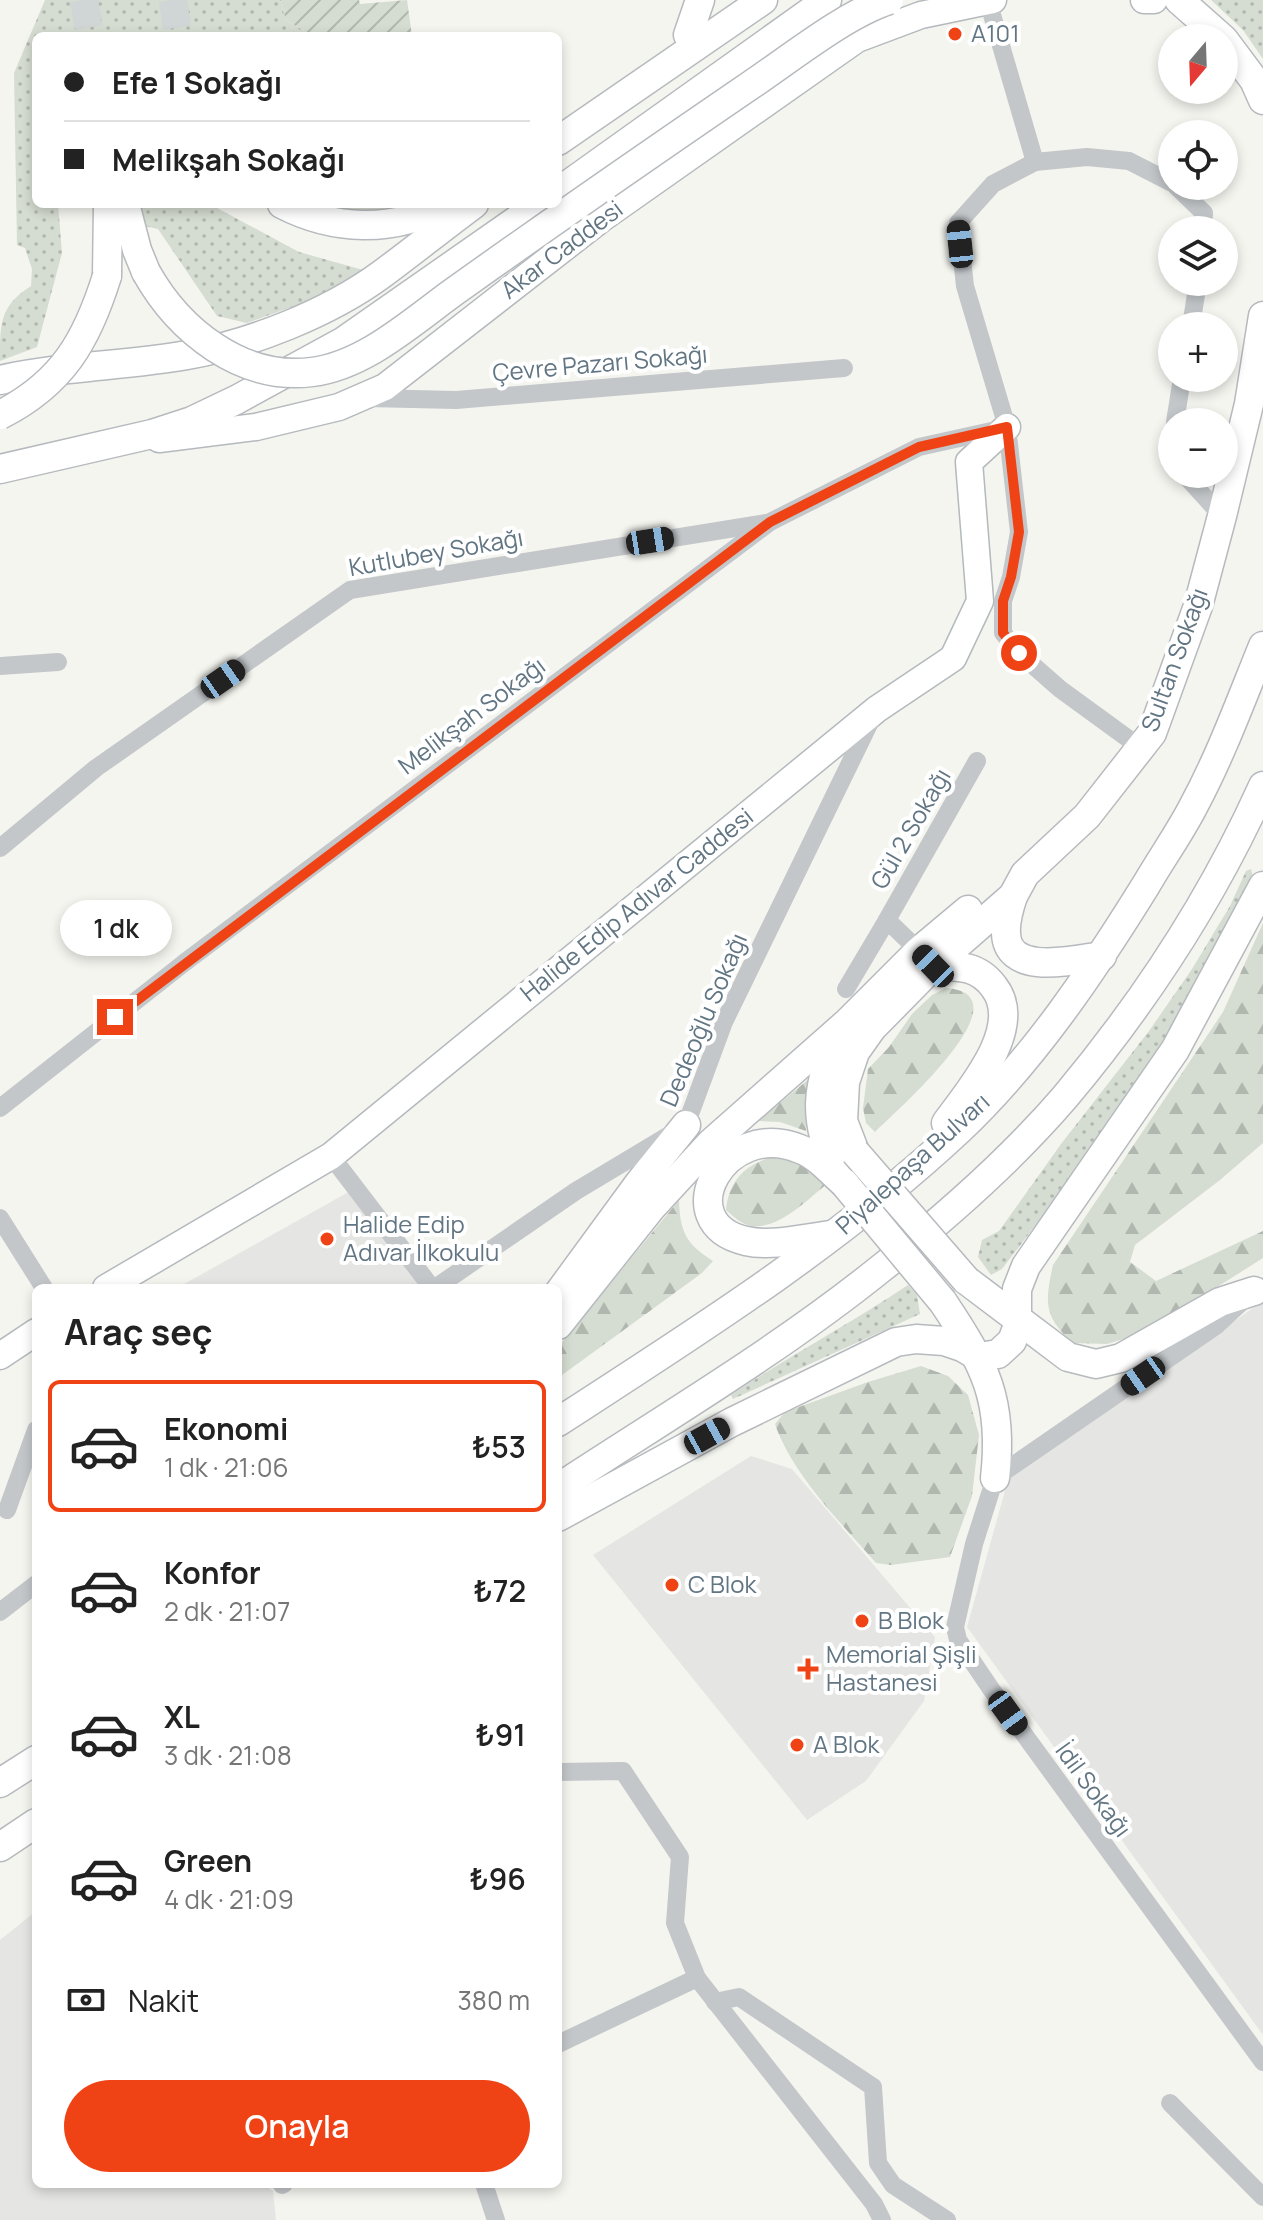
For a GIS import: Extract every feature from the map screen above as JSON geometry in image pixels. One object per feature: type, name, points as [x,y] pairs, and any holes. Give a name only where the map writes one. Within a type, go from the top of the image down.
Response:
[{"type":"main road","points":[[688,35],[700,0]]},
{"type":"main road","points":[[635,87],[659,60],[688,35],[740,0]]},
{"type":"main road","points":[[562,138],[763,0]]},
{"type":"main road","name":"Akar Caddesi","points":[[562,189],[827,0]]},
{"type":"main road","points":[[126,208],[137,250],[158,292],[178,317],[223,354],[281,374],[314,372],[344,364],[386,339],[821,37],[889,0]]},
{"type":"main road","points":[[1179,0],[1206,24]]},
{"type":"main road","points":[[1238,59],[1254,80],[1263,100]]},
{"type":"main road","points":[[0,415],[36,392],[59,371],[82,342],[107,276],[108,208]]},
{"type":"main road","points":[[293,208],[337,224],[374,225],[400,221],[434,208]]},
{"type":"main road","points":[[0,380],[190,354],[263,336],[292,324],[381,275],[469,208]]},
{"type":"main road","name":"Akar Caddesi","points":[[0,469],[116,443],[192,421],[344,341],[534,208]]},
{"type":"main road","points":[[1249,404],[1263,316]]},
{"type":"main road","points":[[1249,404],[1263,365]]},
{"type":"main road","name":"Sultan Sokağı","points":[[848,1022],[1019,885],[1087,816],[1152,733],[1198,606],[1249,404]]},
{"type":"main road","name":"Piyalepaşa Bulvarı","points":[[562,1419],[746,1300],[833,1235],[960,1128],[1020,1065],[1102,956],[1193,808],[1263,646]]},
{"type":"main road","points":[[562,1485],[819,1314],[878,1271],[985,1178],[1064,1097],[1105,1045],[1173,949],[1263,786]]},
{"type":"main road","points":[[1228,854],[1263,822]]},
{"type":"main road","points":[[1019,885],[1005,934],[1009,948],[1017,955],[1042,963],[1102,956]]},
{"type":"main road","points":[[562,1515],[732,1422],[896,1342],[916,1339],[944,1341],[979,1357],[998,1354],[1012,1341],[1018,1319],[1017,1289],[1026,1266],[1175,1050],[1263,886]]},
{"type":"main road","points":[[919,1164],[996,1047],[1004,1026],[1004,1007],[997,990],[985,976],[966,965],[926,959],[855,1052],[845,1082],[843,1121],[855,1152],[966,1280],[1068,1357],[1096,1364],[1129,1355],[1220,1302],[1258,1288]]},
{"type":"main road","points":[[844,1183],[822,1136],[819,1113],[821,1087],[830,1055],[848,1022]]},
{"type":"main road","points":[[562,1320],[683,1171],[743,1113],[848,1022]]},
{"type":"main road","points":[[562,1289],[686,1125]]},
{"type":"main road","points":[[833,1235],[759,1243],[743,1241],[723,1230],[708,1211],[707,1195],[716,1174],[728,1159],[748,1146],[767,1141],[800,1148],[813,1155],[844,1183],[943,1302],[979,1357],[992,1393],[998,1424],[995,1478]]},
{"type":"main road","points":[[0,1783],[32,1763]]},
{"type":"main road","points":[[0,1847],[32,1826]]},
{"type":"street","points":[[990,0],[1035,162]]},
{"type":"street","name":"Akar Caddesi","points":[[116,443],[256,427],[339,407],[385,387],[601,219],[857,39],[921,15],[990,0]]},
{"type":"street","points":[[1144,0],[1154,0]]},
{"type":"street","points":[[1141,748],[1060,689],[1019,653],[1003,633],[1003,601],[1019,532],[1007,427],[965,286],[958,223],[993,184],[1035,162],[1087,157],[1129,161],[1158,176]]},
{"type":"street","points":[[1191,200],[1204,216]]},
{"type":"street","name":"Çevre Pazarı Sokağı","points":[[360,398],[456,400],[844,368]]},
{"type":"street","name":"Melikşah Sokağı","points":[[0,1108],[184,963],[770,522],[919,447],[1007,427]]},
{"type":"street","name":"Halide Edip Adıvar Caddesi","points":[[113,1284],[331,1156],[877,709],[953,658],[980,601],[969,462],[1007,427]]},
{"type":"street","points":[[1197,488],[1222,516]]},
{"type":"street","name":"Kutlubey Sokağı","points":[[0,848],[96,768],[350,590],[770,522]]},
{"type":"street","points":[[0,666],[58,662]]},
{"type":"street","name":"Dedeoğlu Sokağı","points":[[440,1284],[576,1191],[686,1125],[724,1022],[877,709]]},
{"type":"street","name":"Gül 2 Sokağı","points":[[846,989],[977,761]]},
{"type":"street","name":"Gül 2 Sokağı","points":[[887,920],[926,959]]},
{"type":"street","name":"Dedeoğlu Sokağı","points":[[331,1156],[431,1284]]},
{"type":"street","points":[[0,1218],[41,1284]]},
{"type":"street","points":[[995,1478],[1217,1325],[1258,1288]]},
{"type":"street","points":[[0,1356],[32,1335]]},
{"type":"street","points":[[7,1510],[32,1441]]},
{"type":"street","name":"İdil Sokağı","points":[[995,1478],[974,1544],[955,1627],[958,1640],[1263,2062]]},
{"type":"street","points":[[0,1612],[32,1587]]},
{"type":"street","points":[[562,1772],[623,1771],[680,1857],[675,1923],[697,1978],[874,2204],[882,2220]]},
{"type":"street","points":[[562,2042],[697,1978]]},
{"type":"street","points":[[715,2002],[739,1997],[873,2087],[878,2163],[893,2185],[947,2220]]},
{"type":"street","points":[[1170,2103],[1263,2197]]},
{"type":"street","points":[[485,2188],[496,2220]]},
{"type":"shaded area","name":"Halide Edip Adıvar İlkokulu","points":[[352,1190],[423,1284],[184,1284]]},
{"type":"shaded area","points":[[1263,1301],[1263,2035],[967,1627],[1008,1480]]},
{"type":"shaded area","name":"Memorial Şişli Hastanesi","points":[[751,1456],[792,1469],[935,1637],[924,1701],[866,1781],[807,1820],[593,1555]]},
{"type":"shaded area","points":[[32,1914],[32,2188],[269,2188],[273,2191],[276,2220],[0,2220],[0,1940]]},
{"type":"green space","points":[[45,0],[280,0],[286,20],[306,32],[32,32],[32,208],[58,208],[62,253],[37,347],[0,361],[4,316],[13,301],[31,286],[32,269],[25,248],[17,245],[14,73]]},
{"type":"green space","points":[[280,0],[359,0],[360,4],[407,0],[411,32],[306,32],[286,20]]},
{"type":"green space","points":[[1211,0],[1263,0],[1263,59],[1243,30]]},
{"type":"green space","points":[[124,208],[217,208],[299,252],[381,275],[247,323],[217,316],[158,229],[139,225]]},
{"type":"green space","points":[[326,208],[398,208],[373,220]]},
{"type":"green space","points":[[1251,869],[1253,877],[1158,1050],[1070,1180],[1002,1269],[991,1275],[978,1257],[982,1240],[999,1231],[1061,1144],[1149,1031],[1192,969],[1230,906],[1246,871]]},
{"type":"green space","points":[[1263,923],[1263,1143],[1135,1245],[1130,1262],[1156,1281],[1263,1231],[1263,1258],[1146,1332],[1107,1344],[1073,1343],[1051,1316],[1048,1299],[1053,1265],[1223,1012]]},
{"type":"green space","points":[[946,988],[968,995],[973,1010],[966,1031],[928,1080],[875,1132],[866,1123],[863,1108],[868,1069],[889,1047],[912,1014],[932,995]]},
{"type":"green space","points":[[810,1078],[805,1102],[806,1131],[780,1122],[758,1121]]},
{"type":"green space","points":[[772,1157],[802,1166],[828,1183],[773,1223],[762,1226],[745,1224],[726,1210],[734,1183],[753,1165]]},
{"type":"green space","points":[[679,1200],[686,1236],[696,1249],[713,1261],[702,1273],[562,1375],[562,1342]]},
{"type":"green space","points":[[908,1285],[917,1295],[920,1314],[733,1399],[731,1395]]},
{"type":"green space","points":[[921,1366],[948,1376],[968,1395],[979,1435],[972,1496],[950,1557],[891,1565],[876,1563],[805,1479],[775,1424],[785,1412]]},
{"type":"tunnel","points":[[84,0],[89,32]]},
{"type":"tunnel","points":[[173,0],[177,32]]},
{"type":"place","name":"A101","points":[[955,34]]},
{"type":"place","name":"Halide Edip Adıvar İlkokulu","points":[[327,1239]]},
{"type":"place","name":"C Blok","points":[[672,1585]]},
{"type":"place","name":"B Blok","points":[[862,1621]]},
{"type":"place","name":"Memorial Şişli Hastanesi","points":[[808,1669]]},
{"type":"place","name":"A Blok","points":[[797,1745]]},
{"type":"route","points":[[115,1017],[770,522],[919,447],[1007,427],[1019,532],[1003,601],[1003,633],[1019,653]]}]
